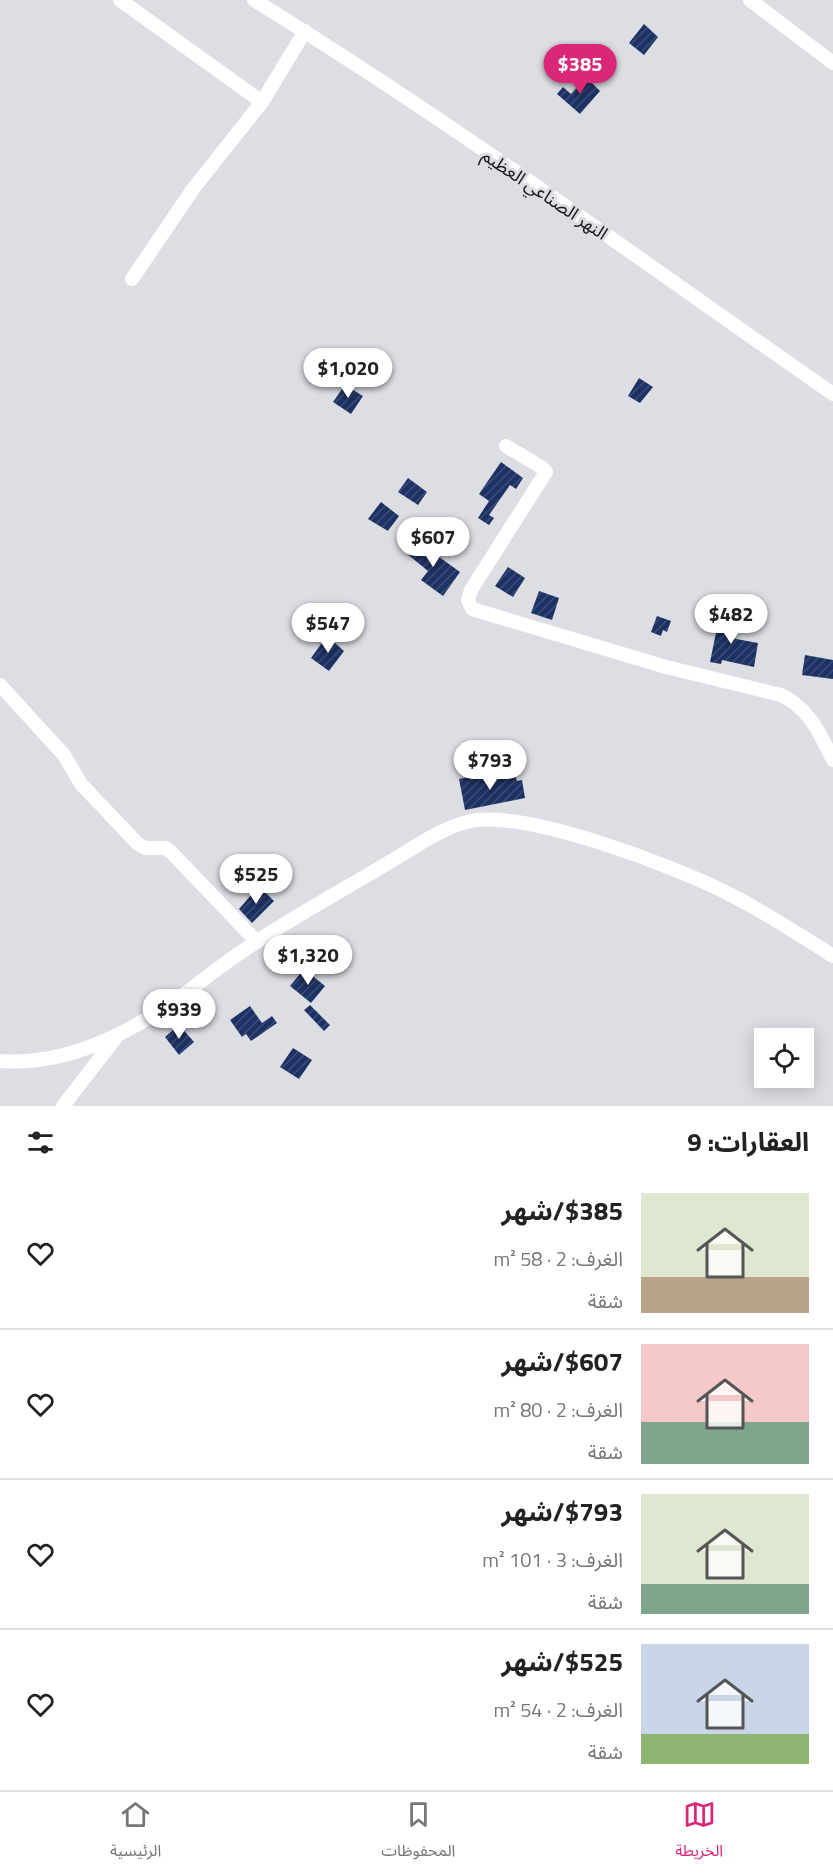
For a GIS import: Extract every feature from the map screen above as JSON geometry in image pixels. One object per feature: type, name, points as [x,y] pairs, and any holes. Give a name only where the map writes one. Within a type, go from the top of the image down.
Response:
[{"type":"street","points":[[120,0],[262,102]]},
{"type":"street","name":"النهر الصناعي العظيم","points":[[254,0],[305,31],[558,202],[833,394]]},
{"type":"street","points":[[750,0],[833,63]]},
{"type":"street","points":[[132,279],[193,189],[262,102],[305,31]]},
{"type":"street","points":[[506,446],[541,466],[546,472],[471,590],[468,600],[472,609],[666,667],[781,695],[792,700],[810,717],[833,760]]},
{"type":"street","points":[[0,685],[64,755],[81,784],[138,844],[146,848],[166,848],[171,852],[257,942]]},
{"type":"street","points":[[0,1061],[32,1062],[54,1058],[121,1033],[172,1003],[257,942],[452,827],[470,821],[498,819],[567,834],[622,850],[730,894],[833,956]]},
{"type":"street","points":[[63,1106],[121,1033]]},
{"type":"building","points":[[644,24],[658,37],[644,55],[629,43]]},
{"type":"building","points":[[576,52],[589,65],[581,73],[568,60]]},
{"type":"building","points":[[586,77],[600,91],[580,114],[557,94],[563,87],[571,94]]},
{"type":"building","points":[[639,378],[653,387],[640,403],[628,396]]},
{"type":"building","points":[[345,385],[363,396],[351,414],[333,402]]},
{"type":"building","points":[[501,462],[523,478],[516,489],[510,485],[489,515],[494,518],[489,525],[478,518],[489,501],[479,494]]},
{"type":"building","points":[[408,478],[427,492],[418,505],[398,492]]},
{"type":"building","points":[[381,502],[399,516],[388,531],[368,519]]},
{"type":"building","points":[[412,541],[415,543],[417,541],[460,572],[443,596],[421,580],[428,571],[406,553],[408,551],[405,549]]},
{"type":"building","points":[[508,567],[525,578],[513,597],[495,586]]},
{"type":"building","points":[[539,591],[559,598],[552,620],[531,613]]},
{"type":"building","points":[[657,616],[671,621],[667,632],[663,630],[661,636],[651,632]]},
{"type":"building","points":[[709,617],[735,623],[731,638],[758,643],[754,667],[722,660],[721,664],[710,662],[717,628],[707,626]]},
{"type":"building","points":[[327,636],[344,651],[329,671],[311,658]]},
{"type":"building","points":[[805,655],[833,660],[833,679],[802,675]]},
{"type":"building","points":[[487,773],[489,780],[515,775],[517,781],[522,780],[525,798],[465,810],[459,779]]},
{"type":"building","points":[[259,886],[274,901],[252,923],[239,909]]},
{"type":"building","points":[[306,937],[319,953],[306,964],[292,948]]},
{"type":"building","points":[[304,969],[325,986],[311,1003],[290,986]]},
{"type":"building","points":[[310,1005],[330,1025],[324,1031],[304,1010]]},
{"type":"building","points":[[250,1006],[262,1023],[272,1016],[277,1023],[251,1041],[246,1034],[242,1037],[230,1020]]},
{"type":"building","points":[[179,1025],[194,1042],[179,1055],[165,1037]]},
{"type":"building","points":[[293,1048],[312,1060],[299,1079],[280,1067]]}]
